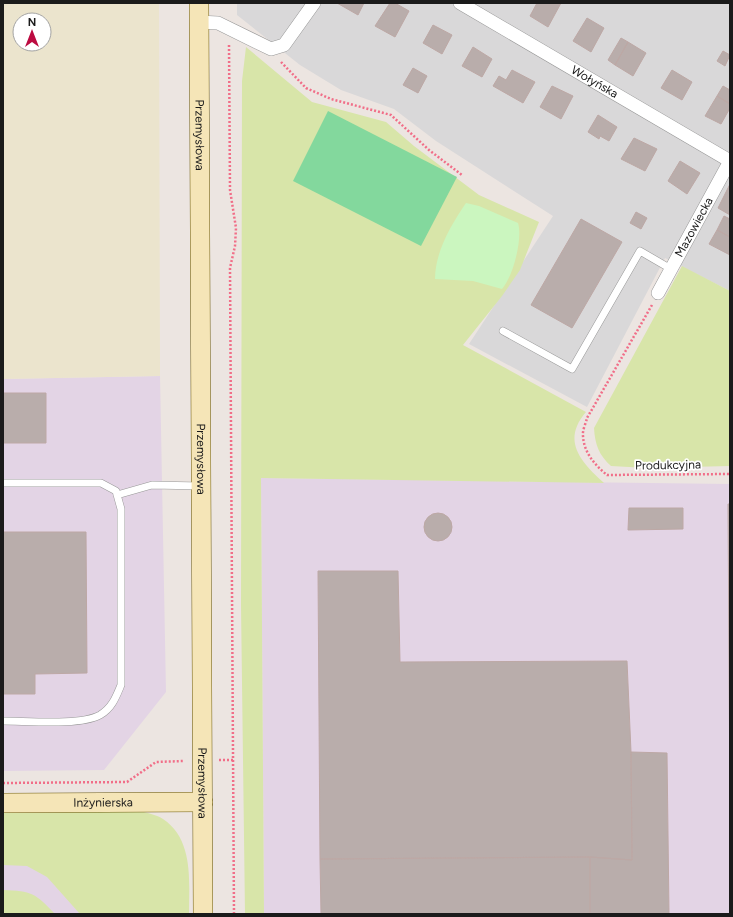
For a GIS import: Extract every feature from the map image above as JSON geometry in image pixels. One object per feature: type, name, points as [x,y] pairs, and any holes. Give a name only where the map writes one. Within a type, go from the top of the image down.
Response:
[{"type":"main road","name":"Przemysłowa","points":[[198,3],[203,914]]},
{"type":"main road","name":"Inżynierska","points":[[3,803],[203,802]]},
{"type":"street","points":[[198,22],[218,23],[271,49],[284,44],[314,3]]},
{"type":"street","name":"Wołyńska","points":[[460,3],[730,161]]},
{"type":"street","name":"Mazowiecka","points":[[658,293],[730,161]]},
{"type":"lane","points":[[503,331],[572,369],[640,251],[671,269]]},
{"type":"lane","points":[[3,483],[100,483],[116,491],[121,509],[121,685],[114,702],[100,715],[80,721],[3,721]]},
{"type":"lane","points":[[117,495],[152,485],[201,486]]},
{"type":"path","points":[[229,29],[230,190],[236,228],[235,246],[230,268],[234,914]]},
{"type":"path","points":[[271,49],[287,70],[306,88],[331,99],[391,115],[429,150],[462,175]]},
{"type":"path","name":"Produkcyjna","points":[[658,293],[645,319],[587,418],[582,435],[587,452],[596,466],[607,475],[730,474]]},
{"type":"path","points":[[3,783],[127,782],[156,762],[233,760]]},
{"type":"shaded area","points":[[3,3],[159,3],[160,376],[3,379]]},
{"type":"shaded area","points":[[237,3],[730,3],[730,291],[665,258],[587,407],[469,344],[553,216],[436,141],[394,109],[341,90],[300,65],[237,15]]},
{"type":"shaded area","points":[[160,376],[166,692],[104,770],[3,771],[3,379]]},
{"type":"shaded area","points":[[261,478],[730,484],[730,914],[264,914]]},
{"type":"shaded area","points":[[3,836],[162,914],[3,914]]},
{"type":"green space","points":[[246,47],[312,102],[386,122],[414,146],[479,195],[539,222],[520,270],[502,296],[463,345],[586,412],[575,432],[577,450],[588,467],[604,483],[261,478],[264,914],[245,914],[241,605],[242,81]]},
{"type":"green space","points":[[328,111],[457,177],[421,246],[293,181]]},
{"type":"green space","points":[[466,203],[479,206],[518,223],[519,238],[516,257],[510,276],[502,289],[473,281],[435,279],[438,259],[445,239]]},
{"type":"green space","points":[[682,266],[730,291],[730,466],[647,468],[611,466],[603,458],[598,449],[595,440],[594,428]]},
{"type":"green space","points":[[140,811],[163,819],[173,828],[180,838],[188,862],[189,914],[80,914],[47,877],[27,866],[3,865],[3,813]]},
{"type":"green space","points":[[3,890],[21,891],[32,894],[55,914],[3,914]]},
{"type":"building","points":[[337,3],[364,3],[358,15]]},
{"type":"building","points":[[390,3],[395,3],[409,11],[395,37],[375,26]]},
{"type":"building","points":[[537,3],[561,3],[548,27],[530,16]]},
{"type":"building","points":[[587,18],[604,28],[591,52],[573,41]]},
{"type":"building","points":[[433,25],[452,35],[442,54],[423,43]]},
{"type":"building","points":[[621,38],[628,42],[615,65],[608,60]]},
{"type":"building","points":[[628,42],[646,53],[633,76],[615,65]]},
{"type":"building","points":[[473,47],[492,59],[482,77],[462,66]]},
{"type":"building","points":[[723,51],[730,55],[725,66],[717,61]]},
{"type":"building","points":[[413,68],[427,76],[418,93],[403,85]]},
{"type":"building","points":[[512,70],[535,82],[523,103],[493,86],[499,76],[506,80]]},
{"type":"building","points":[[672,70],[692,82],[682,100],[661,88]]},
{"type":"building","points":[[552,86],[573,96],[561,119],[540,107]]},
{"type":"building","points":[[723,86],[730,90],[730,104],[717,96]]},
{"type":"building","points":[[717,96],[730,104],[730,108],[721,124],[705,116]]},
{"type":"building","points":[[598,115],[617,127],[609,141],[600,136],[599,139],[588,132]]},
{"type":"building","points":[[634,138],[657,149],[645,171],[621,159]]},
{"type":"building","points":[[680,161],[700,173],[687,194],[668,181]]},
{"type":"building","points":[[730,184],[730,215],[718,208]]},
{"type":"building","points":[[636,212],[647,218],[641,229],[630,223]]},
{"type":"building","points":[[724,216],[730,219],[730,237],[717,230]]},
{"type":"building","points":[[581,219],[622,242],[572,328],[531,305]]},
{"type":"building","points":[[717,230],[730,237],[730,255],[709,244]]},
{"type":"building","points":[[3,393],[46,393],[46,443],[3,443]]},
{"type":"building","points":[[728,504],[730,504],[730,809]]},
{"type":"building","points":[[629,508],[683,508],[683,529],[628,530]]},
{"type":"building","points":[[438,513],[448,517],[452,527],[448,537],[438,541],[428,537],[424,527],[428,517]]},
{"type":"building","points":[[3,532],[86,532],[87,673],[35,674],[35,694],[3,694]]},
{"type":"building","points":[[318,571],[398,571],[400,662],[627,661],[631,752],[632,860],[590,857],[320,859]]},
{"type":"building","points":[[631,752],[667,753],[669,914],[590,914],[590,857],[632,860]]},
{"type":"building","points":[[590,857],[590,914],[321,914],[320,859]]}]
